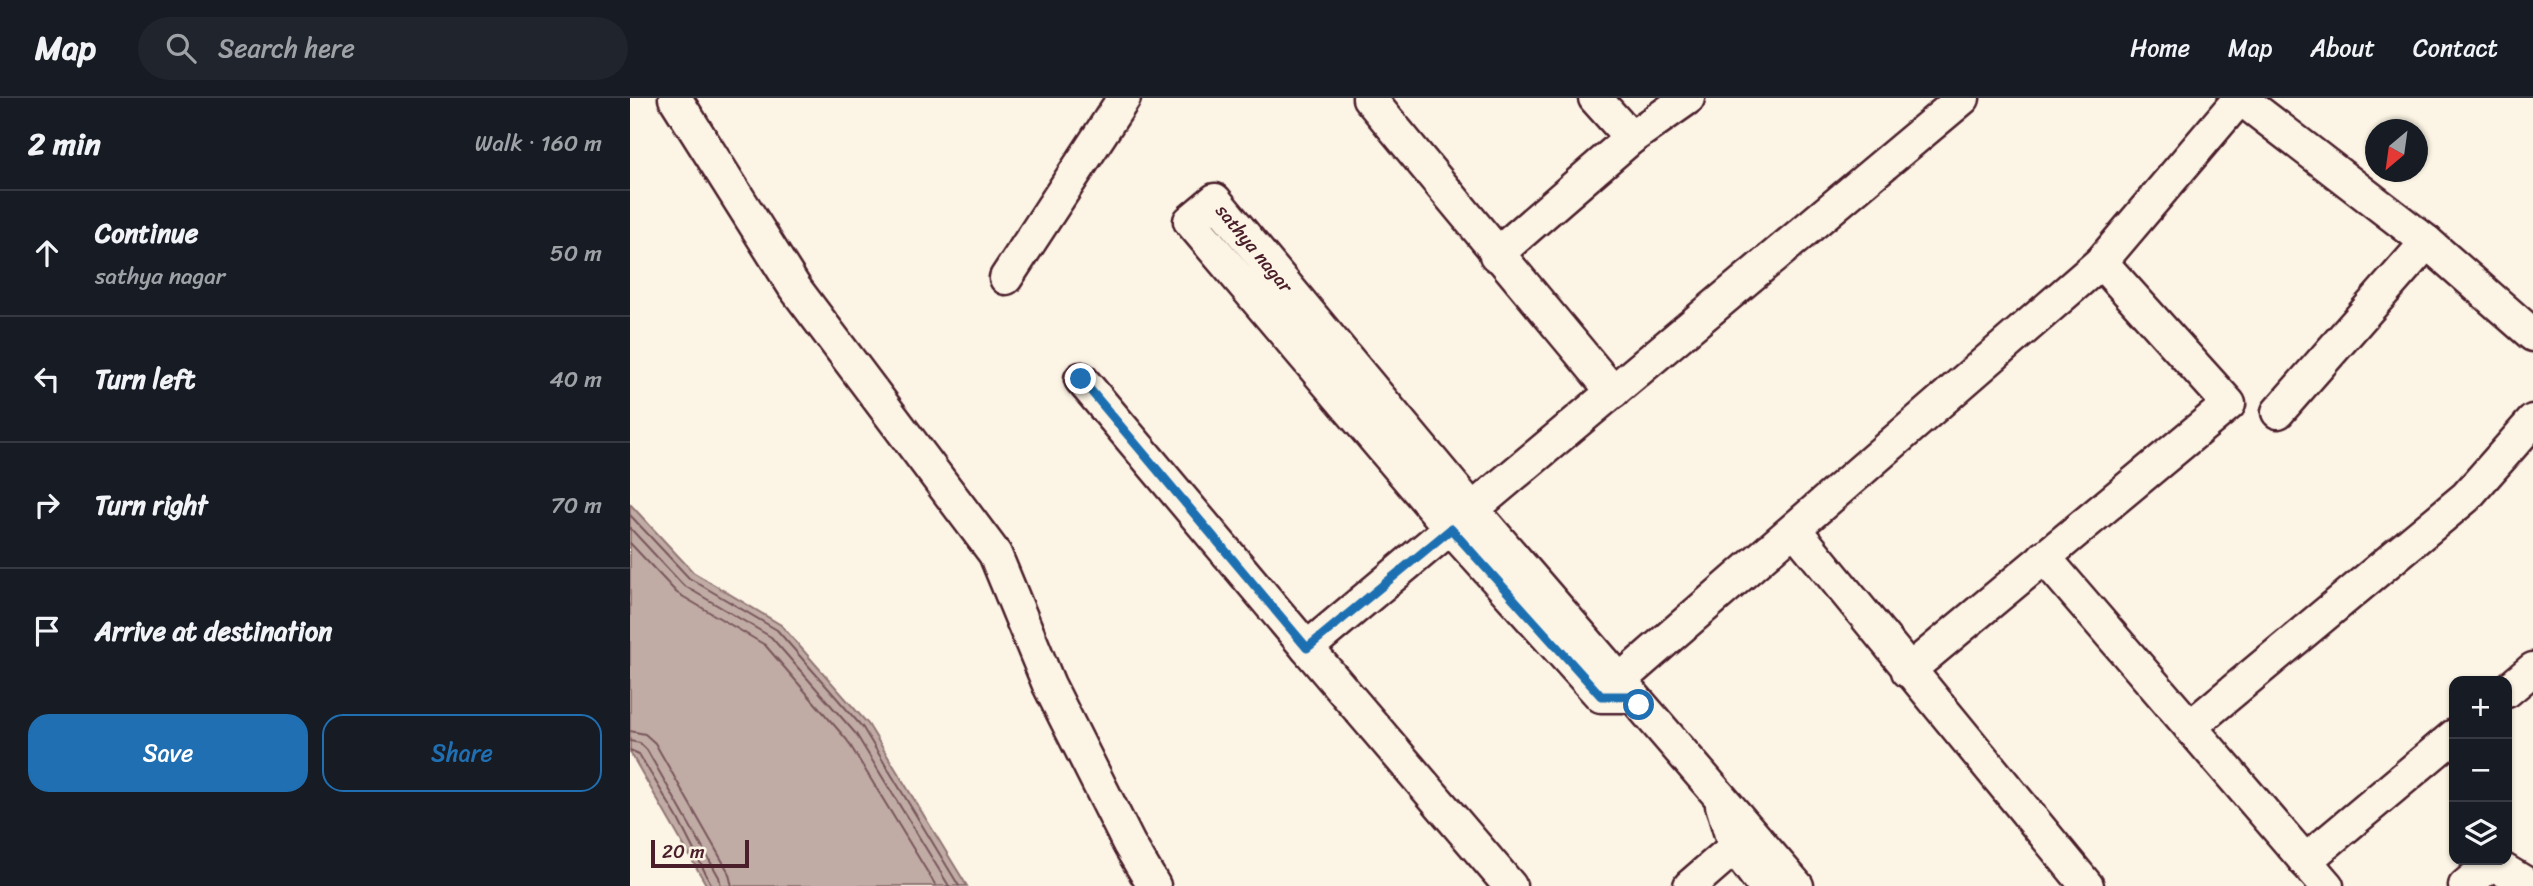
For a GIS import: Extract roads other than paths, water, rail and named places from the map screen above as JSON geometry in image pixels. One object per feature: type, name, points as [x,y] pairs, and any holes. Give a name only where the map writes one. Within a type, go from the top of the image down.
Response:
[{"type":"street","points":[[675,98],[795,288],[995,554],[1049,685],[1129,844],[1154,886]]},
{"type":"street","points":[[1006,278],[1124,98]]},
{"type":"street","points":[[1369,98],[1496,255],[1614,392]]},
{"type":"street","points":[[1595,98],[1631,138]]},
{"type":"street","points":[[1496,255],[1631,138],[1688,98]]},
{"type":"street","points":[[1307,648],[1963,98]]},
{"type":"street","points":[[1617,691],[1795,530],[2101,262],[2240,98],[2427,242],[2533,335]]},
{"type":"street","name":"sathya nagar","points":[[1462,519],[1215,200],[1190,221],[1617,691],[1718,793],[1744,840],[1764,886]]},
{"type":"street","points":[[2278,412],[2427,242]]},
{"type":"street","points":[[1908,670],[2229,404],[2101,262]]},
{"type":"street","points":[[1081,379],[1510,886]]},
{"type":"street","points":[[2190,727],[2466,497],[2533,421]]},
{"type":"street","points":[[1795,530],[2087,886]]},
{"type":"street","points":[[2044,557],[2327,886]]},
{"type":"street","points":[[2512,687],[2533,669]]},
{"type":"street","points":[[2305,862],[2450,739]]},
{"type":"street","points":[[1690,886],[1744,840]]},
{"type":"street","name":"sathya nagar","points":[[1744,840],[1797,886]]},
{"type":"street","points":[[2465,886],[2492,863],[2530,886]]},
{"type":"water","points":[[630,504],[693,572],[781,625],[868,724],[967,886],[707,886],[630,752]]}]
